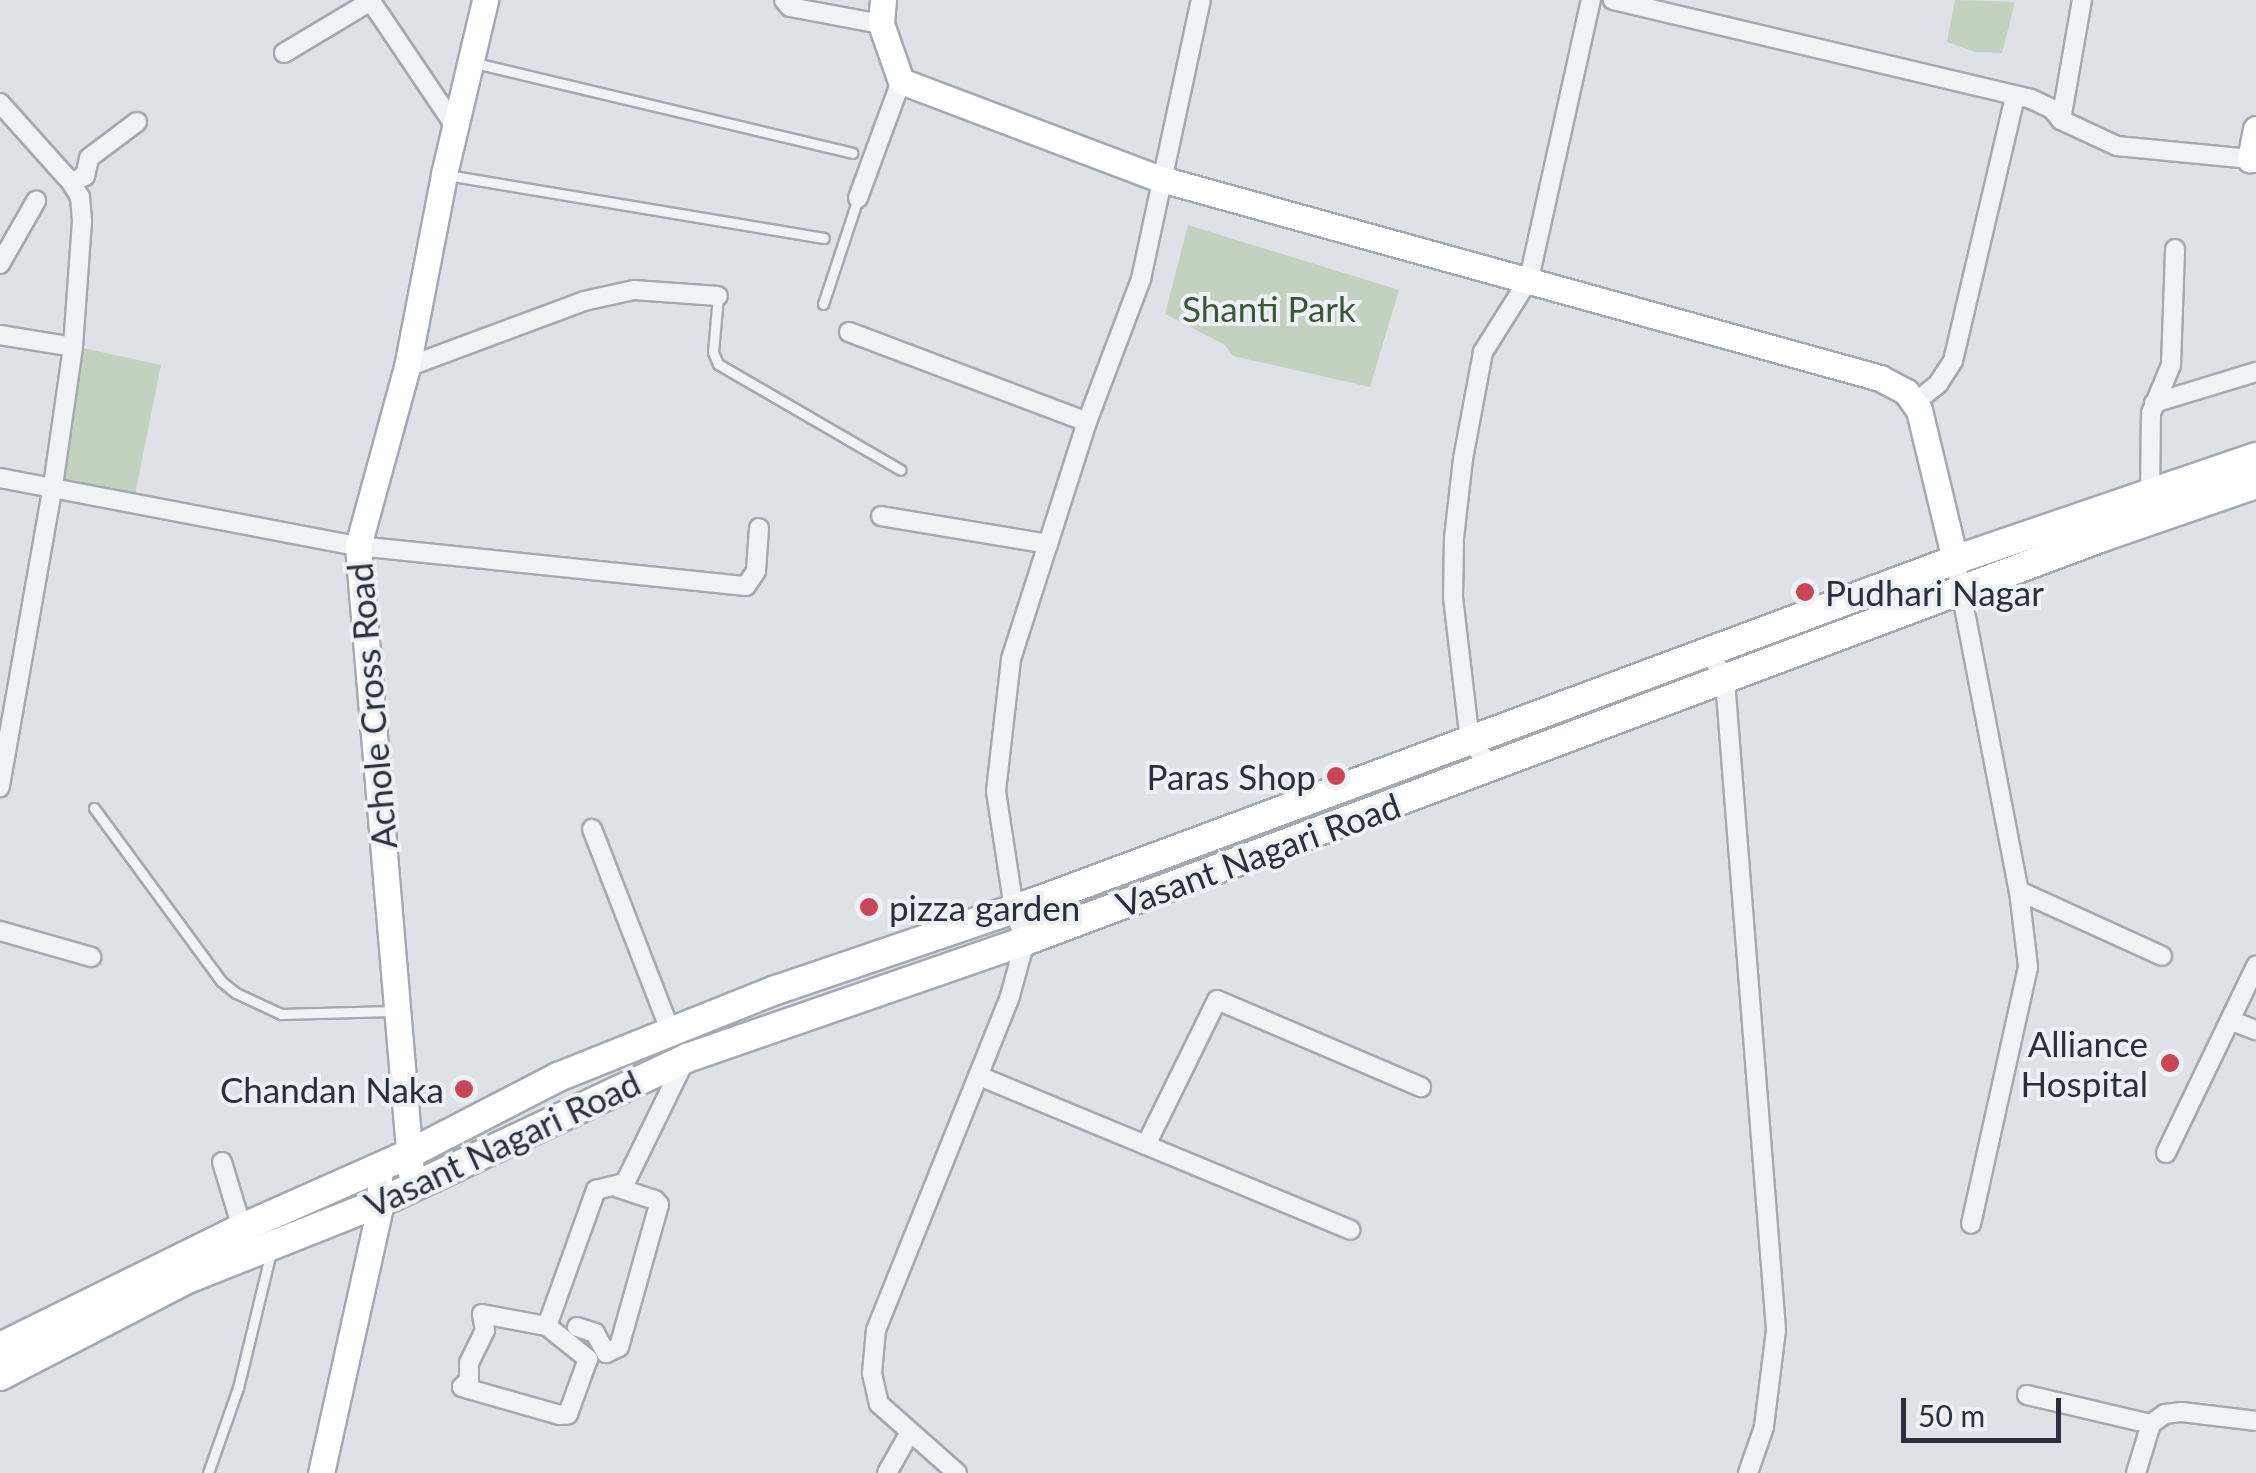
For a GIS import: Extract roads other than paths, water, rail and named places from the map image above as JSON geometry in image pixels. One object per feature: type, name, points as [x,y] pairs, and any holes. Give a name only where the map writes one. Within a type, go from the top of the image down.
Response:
[{"type":"main road","name":"Vasant Nagari Road","points":[[0,1347],[242,1228],[409,1154],[558,1078],[776,990],[1014,909],[1955,560],[2256,457]]},
{"type":"main road","name":"Vasant Nagari Road","points":[[0,1376],[185,1280],[381,1202],[686,1058],[1025,941],[1274,845],[1494,768],[2256,484]]},
{"type":"street","points":[[284,53],[370,0],[457,129]]},
{"type":"street","name":"Achole Cross Road","points":[[412,1186],[358,546],[407,367],[444,174],[485,0]]},
{"type":"street","points":[[784,0],[790,8],[882,12],[901,80],[858,198]]},
{"type":"street","points":[[957,1473],[879,1404],[872,1373],[876,1330],[1010,996],[1025,941],[1014,909],[996,791],[1011,658],[1087,422],[1142,279],[1160,179],[1202,0]]},
{"type":"street","points":[[1494,768],[1470,742],[1453,597],[1454,538],[1465,442],[1483,352],[1529,279],[1591,0]]},
{"type":"street","points":[[1613,0],[2016,96],[2052,109],[2061,120],[2117,146],[2143,152],[2253,159],[2256,129]]},
{"type":"street","points":[[2061,120],[2082,0]]},
{"type":"street","points":[[901,80],[1160,179],[1853,368],[1906,392],[1914,403],[1955,560],[2019,892],[2028,967],[1971,1224]]},
{"type":"street","points":[[1914,403],[1938,384],[1953,361],[2016,96]]},
{"type":"street","points":[[0,104],[72,182],[80,197],[82,222],[73,347],[53,485],[0,787]]},
{"type":"street","points":[[72,182],[84,176],[89,158],[137,122]]},
{"type":"street","points":[[0,264],[36,201]]},
{"type":"street","points":[[2150,493],[2154,403],[2171,364],[2175,249]]},
{"type":"street","points":[[407,367],[584,301],[634,290],[718,296]]},
{"type":"street","points":[[849,332],[1087,422]]},
{"type":"street","points":[[0,335],[73,347]]},
{"type":"street","points":[[2154,403],[2256,372]]},
{"type":"street","points":[[0,478],[53,485],[358,546],[746,586],[756,571],[758,528]]},
{"type":"street","points":[[881,516],[1048,544]]},
{"type":"street","points":[[1708,650],[1724,680],[1776,1330],[1764,1426],[1748,1473]]},
{"type":"street","points":[[592,829],[671,1033]]},
{"type":"street","points":[[2019,892],[2162,956]]},
{"type":"street","points":[[0,932],[92,956]]},
{"type":"street","points":[[2166,1153],[2256,966]]},
{"type":"street","points":[[1146,1145],[1217,1000],[1421,1087]]},
{"type":"street","points":[[2232,1021],[2256,1030]]},
{"type":"street","points":[[618,1188],[626,1183],[686,1058]]},
{"type":"street","points":[[979,1076],[1350,1230]]},
{"type":"street","points":[[222,1162],[242,1228]]},
{"type":"street","points":[[321,1473],[381,1202],[378,1166]]},
{"type":"street","points":[[547,1326],[596,1190],[618,1188],[655,1200],[659,1206],[619,1347],[606,1353],[595,1333],[577,1327]]},
{"type":"street","points":[[482,1314],[547,1326],[588,1359],[568,1414],[560,1416],[462,1387],[469,1380],[469,1363],[484,1330],[482,1314]]},
{"type":"street","points":[[2027,1395],[2151,1424]]},
{"type":"street","points":[[2136,1473],[2151,1424],[2164,1414],[2182,1412],[2256,1421]]},
{"type":"street","points":[[886,1473],[910,1432]]},
{"type":"lane","points":[[472,62],[852,153]]},
{"type":"lane","points":[[444,174],[824,238]]},
{"type":"lane","points":[[823,304],[858,198]]},
{"type":"lane","points":[[718,296],[713,352],[718,364],[901,470]]},
{"type":"lane","points":[[94,808],[221,981],[236,993],[281,1014],[396,1011]]},
{"type":"lane","points":[[208,1473],[238,1388],[272,1245],[273,1214]]},
{"type":"place","name":"Pudhari Nagar","points":[[1805,592]]},
{"type":"place","name":"Paras Shop","points":[[1336,776]]},
{"type":"place","name":"pizza garden","points":[[869,907]]},
{"type":"place","name":"Alliance Hospital","points":[[2170,1063]]},
{"type":"place","name":"Chandan Naka","points":[[464,1089]]},
{"type":"park label","name":"Shanti Park","points":[[1269,308]]}]
